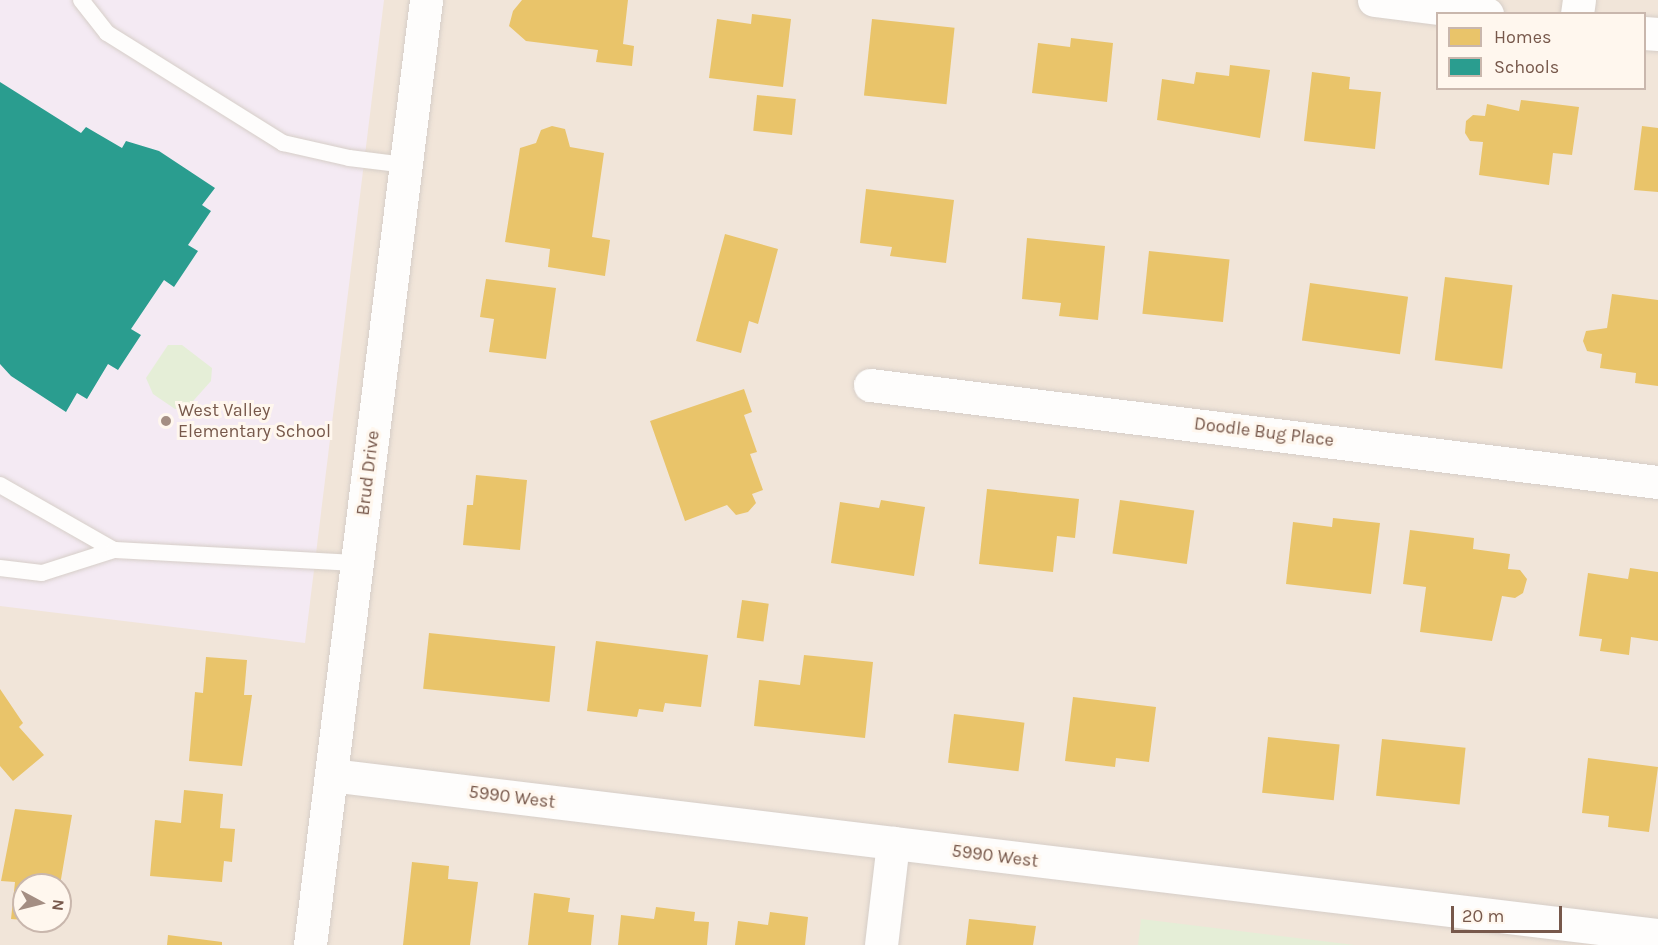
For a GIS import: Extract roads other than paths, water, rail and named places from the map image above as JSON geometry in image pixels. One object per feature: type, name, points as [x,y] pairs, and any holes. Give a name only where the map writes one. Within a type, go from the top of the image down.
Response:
[{"type":"street","name":"Brud Drive","points":[[310,945],[426,0]]},
{"type":"street","points":[[1374,0],[1471,12]]},
{"type":"street","name":"Doodle Bug Place","points":[[870,385],[1658,482]]},
{"type":"street","name":"5990 West","points":[[331,775],[1658,935]]},
{"type":"street","points":[[881,945],[893,843]]},
{"type":"lane","points":[[81,0],[107,33],[283,143],[349,158],[405,165]]},
{"type":"lane","points":[[0,485],[114,550]]},
{"type":"lane","points":[[0,568],[42,573],[114,550],[357,563]]},
{"type":"place","name":"West Valley Elementary School","points":[[166,421]]}]
